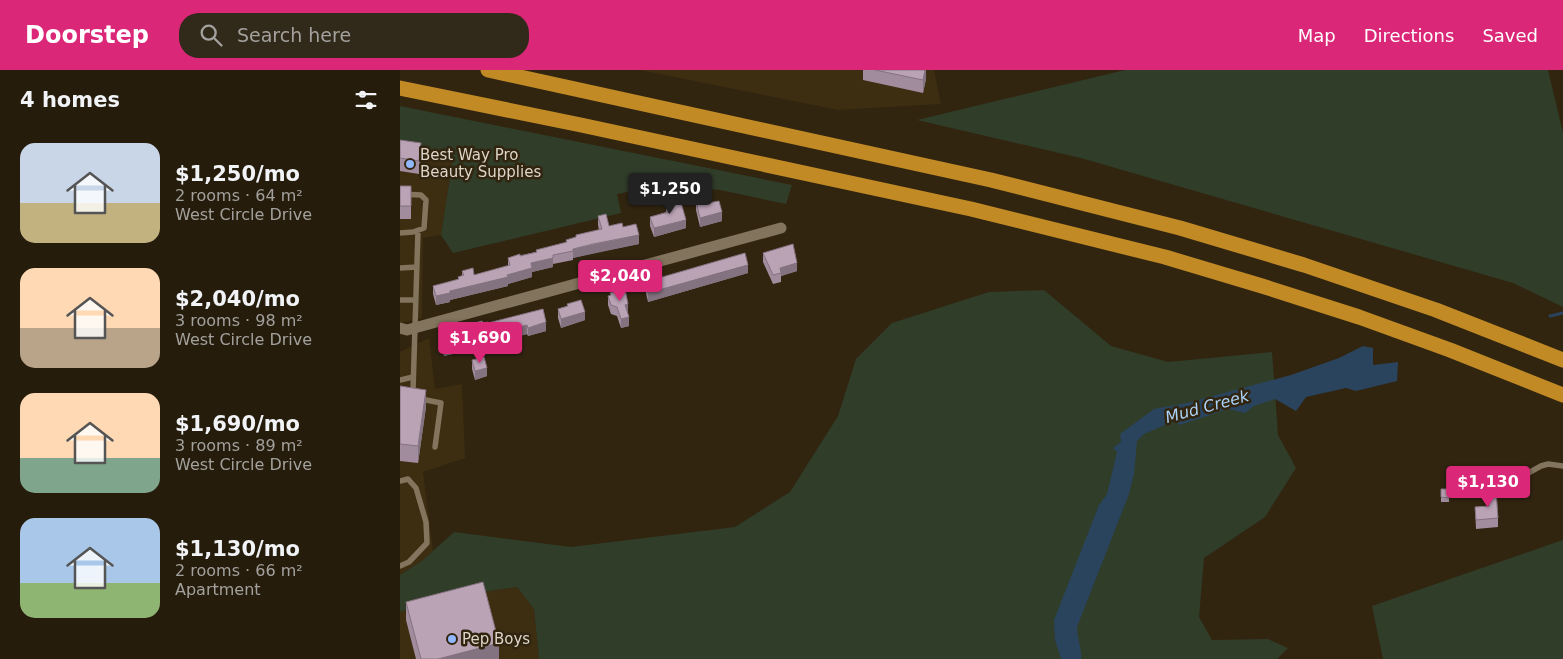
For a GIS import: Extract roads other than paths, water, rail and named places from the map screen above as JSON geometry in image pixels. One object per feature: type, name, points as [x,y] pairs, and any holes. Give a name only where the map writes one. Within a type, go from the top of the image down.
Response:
[{"type":"highway","points":[[488,70],[990,180],[1180,228],[1304,264],[1436,310],[1563,360]]},
{"type":"highway","points":[[400,88],[971,209],[1166,257],[1359,317],[1450,350],[1563,395]]},
{"type":"street","points":[[406,331],[781,228]]},
{"type":"lane","points":[[400,194],[421,195],[426,200],[424,228],[418,231],[400,232]]},
{"type":"lane","points":[[418,231],[416,300],[406,331],[413,377],[412,391],[415,397],[441,404],[435,448]]},
{"type":"lane","points":[[400,268],[417,267]]},
{"type":"lane","points":[[400,300],[416,300]]},
{"type":"lane","points":[[400,380],[413,377]]},
{"type":"lane","points":[[1500,488],[1541,466],[1548,464],[1563,466]]},
{"type":"lane","points":[[400,481],[408,479],[416,488],[426,522],[427,543],[409,562],[400,566]]},
{"type":"water","points":[[1363,346],[1373,348],[1373,365],[1398,362],[1397,381],[1356,391],[1346,388],[1306,397],[1296,411],[1275,399],[1254,406],[1245,413],[1228,409],[1180,425],[1174,421],[1144,434],[1137,441],[1134,474],[1129,494],[1077,627],[1081,659],[1061,659],[1055,640],[1054,620],[1099,505],[1107,494],[1117,452],[1113,448],[1121,442],[1120,434],[1154,409],[1187,403],[1291,375],[1339,358]]},
{"type":"waterway","name":"Mud Creek","points":[[1550,316],[1563,313]]},
{"type":"place","name":"Best Way Pro Beauty Supplies","points":[[410,164]]},
{"type":"place","name":"Pep Boys","points":[[452,639]]}]
